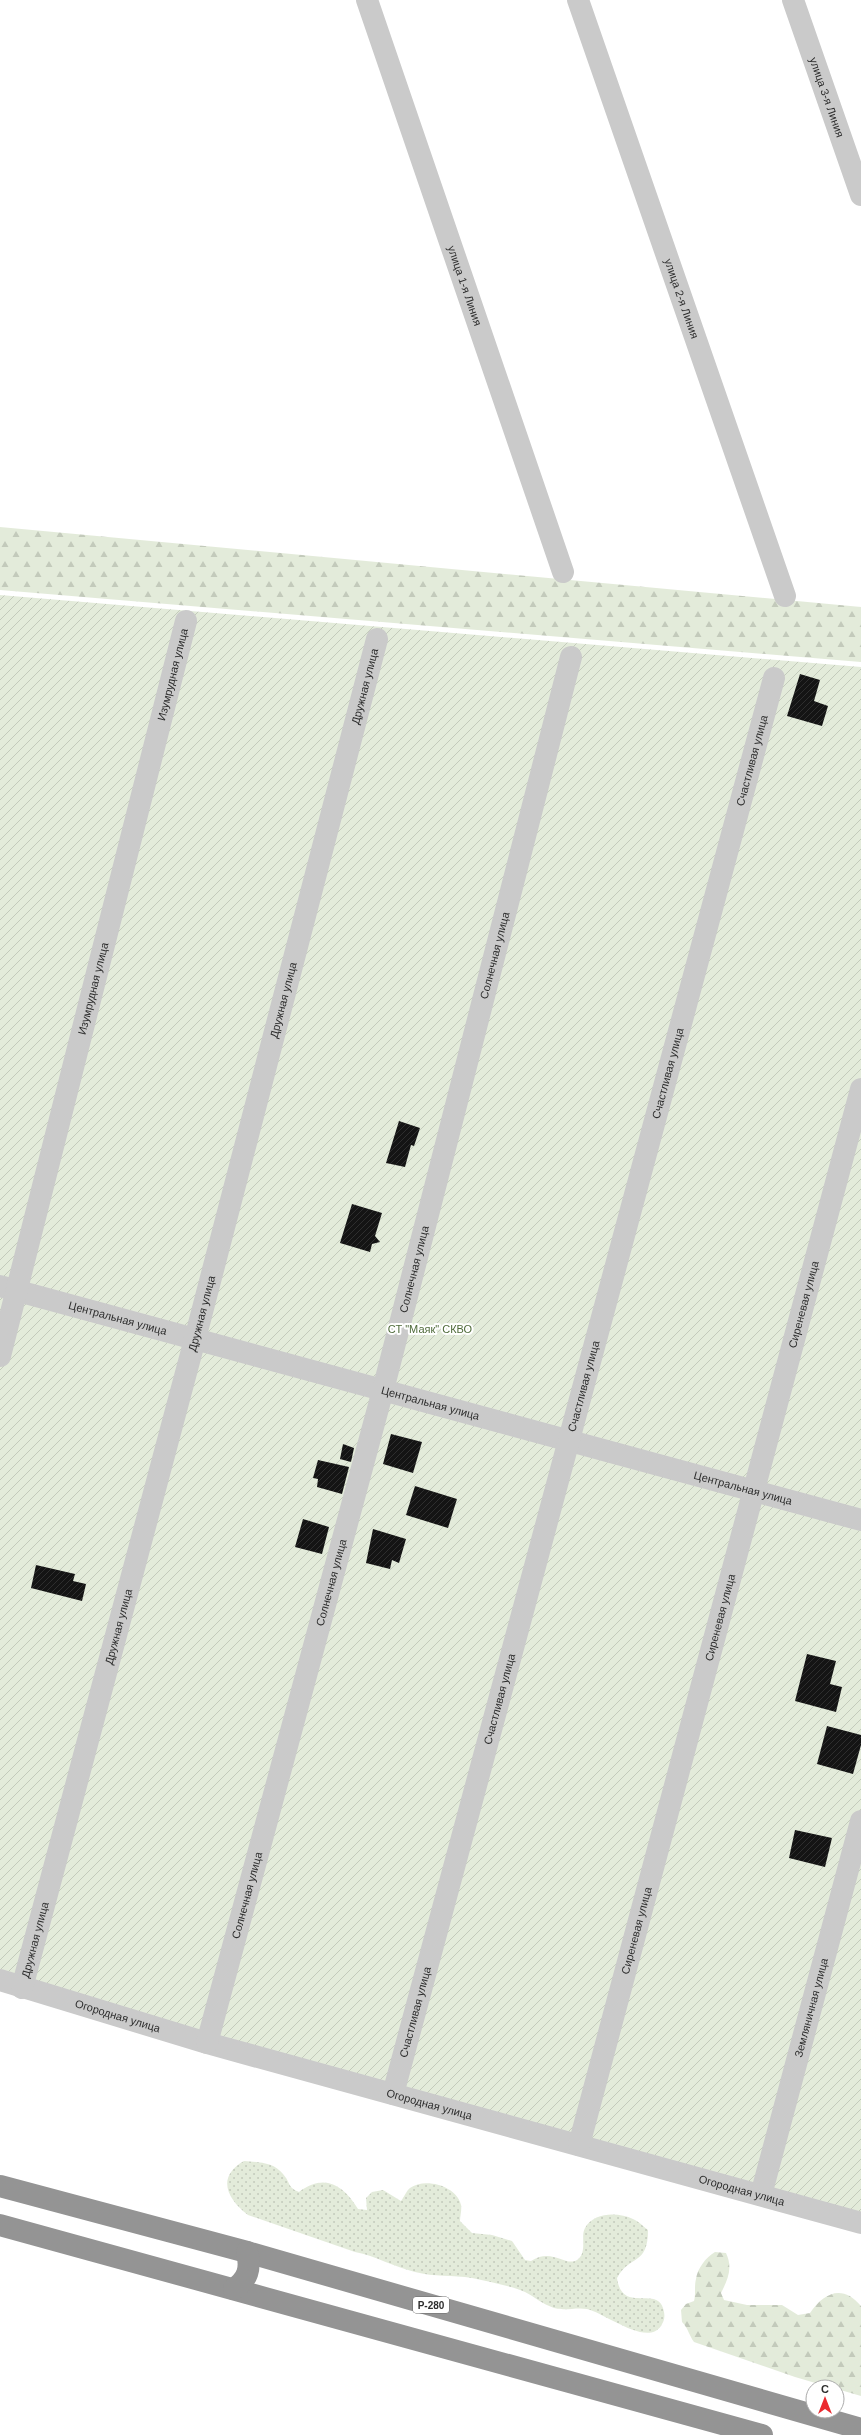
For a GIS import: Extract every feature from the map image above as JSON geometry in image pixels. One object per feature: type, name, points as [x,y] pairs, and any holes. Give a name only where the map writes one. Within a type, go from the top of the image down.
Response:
[{"type":"highway","name":"Р-280","points":[[0,2186],[247,2252],[861,2430]]},
{"type":"highway","points":[[0,2226],[762,2435]]},
{"type":"highway","points":[[234,2289],[244,2282],[250,2265],[247,2252]]},
{"type":"street","name":"улица 1-я Линия","points":[[367,0],[563,572]]},
{"type":"street","name":"улица 2-я Линия","points":[[578,0],[785,596]]},
{"type":"street","name":"улица 3-я Линия","points":[[793,0],[861,195]]},
{"type":"street","name":"Изумрудная улица","points":[[0,1356],[8,1288],[186,621]]},
{"type":"street","name":"Дружная улица","points":[[22,1988],[195,1339],[377,639]]},
{"type":"street","name":"Солнечная улица","points":[[207,2043],[383,1390],[571,657]]},
{"type":"street","name":"Счастливая улица","points":[[394,2094],[568,1440],[774,678]]},
{"type":"street","name":"Сиреневая улица","points":[[579,2145],[861,1089]]},
{"type":"street","name":"Центральная улица","points":[[8,1288],[861,1520]]},
{"type":"street","name":"Земляничная улица","points":[[761,2195],[861,1820]]},
{"type":"street","name":"Огородная улица","points":[[0,1980],[22,1988],[207,2043],[861,2223]]},
{"type":"green space","points":[[0,527],[861,607],[861,662],[0,590]]},
{"type":"green space","name":"СТ \"Маяк\" СКВО","points":[[0,595],[861,667],[861,2227],[0,1991]]},
{"type":"green space","points":[[244,2161],[265,2163],[275,2167],[283,2174],[291,2186],[299,2192],[308,2186],[317,2183],[333,2184],[346,2194],[358,2209],[367,2210],[366,2198],[372,2192],[383,2190],[401,2201],[409,2189],[416,2185],[424,2183],[440,2185],[447,2188],[458,2198],[461,2205],[460,2221],[472,2233],[492,2235],[512,2241],[525,2260],[531,2261],[545,2256],[552,2256],[568,2261],[577,2260],[583,2249],[583,2236],[585,2228],[594,2219],[600,2216],[620,2215],[633,2219],[648,2230],[647,2241],[642,2255],[627,2265],[617,2278],[618,2283],[621,2290],[627,2296],[632,2298],[649,2298],[659,2301],[664,2312],[664,2321],[655,2331],[646,2333],[636,2331],[587,2309],[554,2308],[546,2305],[525,2292],[506,2286],[472,2278],[429,2275],[407,2270],[248,2215],[230,2195],[227,2181],[235,2167]]},
{"type":"green space","points":[[715,2252],[726,2253],[728,2258],[728,2278],[721,2293],[724,2300],[747,2305],[782,2305],[798,2315],[810,2313],[821,2300],[834,2293],[841,2293],[854,2299],[861,2306],[861,2396],[845,2391],[845,2379],[805,2380],[694,2342],[682,2322],[681,2310],[686,2304],[694,2301],[695,2282],[698,2271],[705,2260]]},
{"type":"building","points":[[800,674],[820,680],[814,701],[828,706],[822,726],[787,716]]},
{"type":"building","points":[[399,1121],[420,1128],[414,1146],[411,1145],[405,1167],[386,1163]]},
{"type":"building","points":[[352,1204],[382,1213],[375,1236],[380,1242],[372,1244],[370,1252],[340,1243]]},
{"type":"building","points":[[391,1434],[422,1442],[413,1473],[383,1464]]},
{"type":"building","points":[[343,1444],[354,1448],[351,1462],[340,1459]]},
{"type":"building","points":[[318,1460],[349,1467],[342,1494],[317,1487],[318,1479],[313,1478]]},
{"type":"building","points":[[415,1486],[457,1499],[448,1528],[406,1515]]},
{"type":"building","points":[[303,1519],[329,1527],[322,1554],[295,1547]]},
{"type":"building","points":[[373,1529],[406,1539],[399,1563],[392,1560],[390,1569],[366,1563]]},
{"type":"building","points":[[36,1565],[75,1574],[73,1581],[86,1584],[82,1601],[31,1588]]},
{"type":"building","points":[[807,1654],[836,1661],[830,1684],[842,1687],[836,1712],[795,1701]]},
{"type":"building","points":[[827,1726],[861,1735],[861,1745],[853,1774],[817,1764]]},
{"type":"building","points":[[795,1830],[832,1838],[825,1867],[789,1858]]}]
